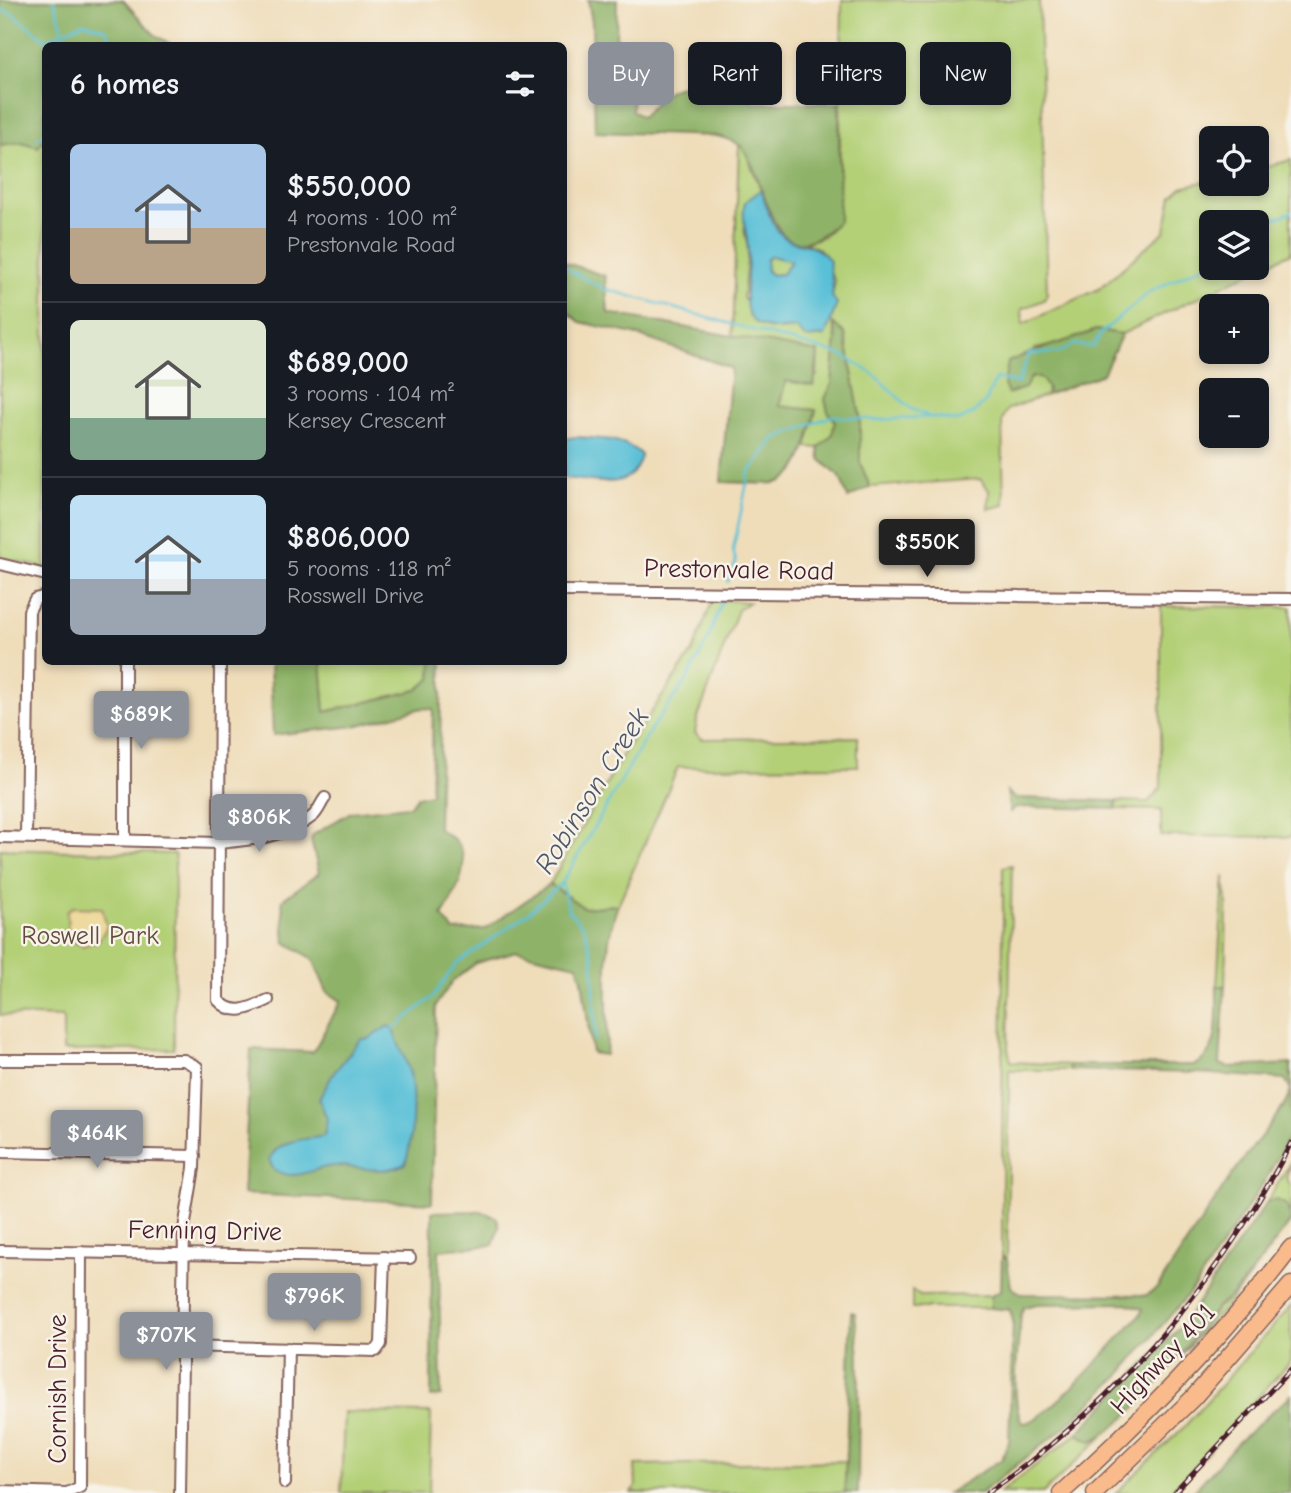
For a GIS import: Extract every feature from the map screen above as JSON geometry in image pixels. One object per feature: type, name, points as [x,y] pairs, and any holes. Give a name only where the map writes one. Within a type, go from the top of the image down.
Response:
[{"type":"highway","name":"Highway 401","points":[[1061,1493],[1166,1396],[1210,1348],[1291,1248]]},
{"type":"highway","name":"Highway 401","points":[[1094,1493],[1193,1398],[1291,1285]]},
{"type":"street","points":[[0,564],[42,574]]},
{"type":"street","name":"Prestonvale Road","points":[[567,591],[1291,599]]},
{"type":"street","points":[[26,837],[29,611],[35,599],[42,597]]},
{"type":"street","points":[[125,665],[125,840]]},
{"type":"street","points":[[220,665],[218,1000],[224,1007],[235,1010],[246,1010],[268,1000]]},
{"type":"street","points":[[0,837],[218,843],[271,835],[314,816],[325,797]]},
{"type":"street","points":[[0,1060],[192,1062],[199,1075],[195,1156],[183,1252],[180,1493]]},
{"type":"street","points":[[0,1153],[195,1156]]},
{"type":"street","name":"Fenning Drive","points":[[0,1251],[183,1252],[410,1258]]},
{"type":"street","name":"Cornish Drive","points":[[0,1492],[67,1493],[80,1487],[81,1252]]},
{"type":"street","points":[[183,1346],[376,1351],[381,1344],[384,1257]]},
{"type":"street","points":[[285,1483],[288,1348]]},
{"type":"green space","points":[[0,0],[123,0],[154,34],[167,42],[42,42],[42,142],[38,147],[22,142],[0,145]]},
{"type":"green space","points":[[588,0],[617,0],[616,37],[621,42],[593,42]]},
{"type":"green space","points":[[842,0],[1039,0],[1047,294],[1044,300],[1022,309],[1023,324],[1099,289],[1165,231],[1172,196],[1182,187],[1199,183],[1199,196],[1269,196],[1269,166],[1291,160],[1291,253],[1269,264],[1269,210],[1199,210],[1199,280],[1235,280],[1205,294],[1199,294],[1199,297],[1122,334],[1096,330],[1065,343],[1034,349],[1032,376],[1042,379],[1048,388],[1047,395],[1008,409],[1002,420],[1004,505],[988,509],[989,490],[980,479],[870,487],[859,462],[860,416],[845,334],[833,324],[836,339],[832,384],[825,399],[828,411],[835,421],[832,435],[819,448],[806,447],[816,410],[779,407],[785,381],[817,376],[818,352],[732,338],[739,145],[744,148],[761,190],[744,229],[748,250],[743,298],[779,330],[796,328],[832,296],[835,282],[820,249],[805,243],[824,236],[839,221],[841,105],[906,105],[906,42],[841,42]]},
{"type":"green space","points":[[688,85],[688,105],[839,105],[839,221],[816,238],[799,242],[786,237],[776,224],[744,150],[727,139],[716,136],[595,132],[594,105],[632,105],[632,111],[642,117],[653,105],[674,105],[674,89]]},
{"type":"green space","points":[[22,142],[38,147],[42,142],[42,567],[0,557],[0,144]]},
{"type":"green space","points":[[771,256],[791,261],[782,274],[772,275],[767,271],[766,260]]},
{"type":"green space","points":[[567,263],[605,276],[608,313],[818,352],[814,386],[786,381],[779,406],[816,410],[799,464],[785,480],[775,483],[721,482],[731,368],[634,334],[580,322],[567,311]]},
{"type":"green space","points":[[833,323],[845,334],[860,416],[860,462],[870,487],[848,498],[840,477],[820,459],[819,448],[832,435],[835,421],[828,411],[825,399],[832,384],[836,339]]},
{"type":"green space","points":[[1096,330],[1122,334],[1103,374],[1047,395],[1048,388],[1042,379],[1032,376],[1025,388],[1008,394],[1004,385],[1008,362]]},
{"type":"green space","points":[[713,599],[749,602],[738,610],[697,720],[695,733],[702,739],[858,737],[858,766],[678,767],[618,905],[584,908],[550,884],[626,749],[693,651]]},
{"type":"green space","points":[[1161,606],[1291,607],[1291,837],[1161,836],[1161,810],[1115,809],[1117,801],[1148,802],[1161,788]]},
{"type":"green space","points":[[270,665],[321,665],[325,712],[417,690],[431,679],[432,665],[442,665],[438,829],[457,843],[463,861],[460,880],[442,916],[454,931],[485,929],[550,884],[584,908],[618,905],[612,923],[607,961],[606,1055],[592,1053],[582,979],[577,965],[516,951],[476,963],[453,981],[436,1005],[432,1203],[243,1194],[251,1049],[313,1052],[341,1001],[327,992],[313,959],[285,942],[282,900],[319,873],[311,840],[313,835],[351,812],[409,806],[417,797],[431,794],[433,709],[422,708],[355,726],[273,735]]},
{"type":"green space","points":[[321,665],[432,665],[431,679],[417,690],[325,712]]},
{"type":"green space","points":[[1007,792],[1015,798],[1117,801],[1115,809],[1016,807],[1010,812]]},
{"type":"green space","name":"Roswell Park","points":[[0,849],[175,854],[174,1049],[63,1051],[63,1017],[0,1015]]},
{"type":"green space","points":[[1012,865],[1008,1049],[1011,1062],[1070,1065],[1069,1070],[1009,1070],[1007,1260],[1002,1256],[1003,867]]},
{"type":"green space","points":[[1224,876],[1227,902],[1225,986],[1217,986]]},
{"type":"green space","points":[[1217,986],[1225,986],[1220,1064],[1228,1067],[1291,1064],[1291,1090],[1285,1079],[1197,1073],[1069,1070],[1070,1065],[1194,1065],[1210,1051],[1214,1042]]},
{"type":"green space","points":[[1291,1090],[1291,1133],[1266,1179],[1194,1288],[1117,1378],[1064,1428],[981,1493],[948,1493],[1002,1459],[1009,1442],[1013,1321],[1010,1310],[991,1308],[991,1295],[1001,1290],[1002,1256],[1007,1260],[1011,1287],[1022,1294],[1147,1295],[1157,1288],[1231,1176],[1284,1106]],"holes":[[[1126,1303],[1143,1309],[1065,1395],[1034,1419],[1023,1423],[1016,1402],[1016,1387],[1017,1355],[1024,1307],[1038,1304]]]},
{"type":"green space","points":[[1291,1161],[1286,1178],[1291,1185],[1291,1212],[1277,1200],[1267,1202]]},
{"type":"green space","points":[[1277,1200],[1287,1205],[1291,1221],[1245,1280],[1215,1310],[1157,1383],[1106,1433],[1091,1441],[1077,1434],[1183,1324],[1267,1202]]},
{"type":"green space","points":[[481,1211],[497,1218],[499,1227],[493,1245],[439,1250],[441,1396],[431,1397],[432,1212]]},
{"type":"green space","points":[[1291,1221],[1230,1302],[1154,1385],[1198,1335],[1216,1309],[1237,1291]]},
{"type":"green space","points":[[912,1290],[920,1296],[991,1295],[991,1308],[912,1308]]},
{"type":"green space","points":[[1291,1306],[1291,1361],[1187,1475],[1169,1493],[1116,1493],[1185,1426]]},
{"type":"green space","points":[[851,1312],[855,1313],[859,1357],[858,1493],[845,1493]]},
{"type":"green space","points":[[1291,1395],[1291,1493],[1192,1493],[1239,1441]]},
{"type":"green space","points":[[344,1412],[431,1413],[429,1493],[341,1493]]},
{"type":"green space","points":[[1077,1434],[1091,1441],[1103,1436],[1043,1493],[999,1493]]},
{"type":"green space","points":[[846,1461],[845,1493],[632,1493],[636,1487],[635,1465]]},
{"type":"sand","points":[[72,907],[102,908],[107,927],[98,941],[83,946],[68,940],[67,912]]},
{"type":"water","points":[[761,190],[771,219],[782,235],[793,242],[817,249],[830,261],[832,296],[837,304],[825,336],[806,338],[796,328],[774,329],[760,325],[751,318],[746,295],[748,251],[745,202]],"holes":[[[771,256],[791,261],[782,274],[772,275],[767,271],[766,260]]]},
{"type":"water","points":[[567,438],[611,440],[627,445],[641,455],[637,467],[621,480],[599,482],[567,478]]},
{"type":"water","points":[[388,1026],[393,1029],[411,1079],[411,1131],[405,1164],[379,1170],[336,1166],[297,1175],[273,1169],[269,1159],[280,1147],[293,1141],[324,1136],[327,1119],[319,1099],[333,1074],[361,1039],[368,1039]]},
{"type":"waterway","points":[[54,0],[63,29]]},
{"type":"waterway","points":[[0,9],[14,15],[46,40],[84,22],[106,29],[113,42]]},
{"type":"waterway","points":[[38,138],[42,136]]},
{"type":"waterway","name":"Robinson Creek","points":[[1269,221],[1291,212]]},
{"type":"waterway","name":"Robinson Creek","points":[[728,582],[736,562],[733,550],[749,473],[775,438],[832,416],[877,420],[931,417],[957,421],[973,414],[986,401],[996,378],[1018,383],[1029,354],[1060,352],[1074,344],[1093,347],[1101,333],[1151,291],[1199,268]]},
{"type":"waterway","points":[[567,269],[602,288],[842,355],[872,373],[911,409],[928,416]]},
{"type":"waterway","name":"Robinson Creek","points":[[393,1029],[433,997],[456,964],[527,914],[562,883],[651,729],[687,680],[707,642],[723,598]]},
{"type":"waterway","points":[[562,883],[569,911],[584,928],[593,958],[595,1040]]},
{"type":"railway","points":[[987,1493],[1034,1459],[1079,1421],[1160,1337],[1232,1243],[1291,1143]]},
{"type":"railway","points":[[1174,1493],[1291,1369]]}]
